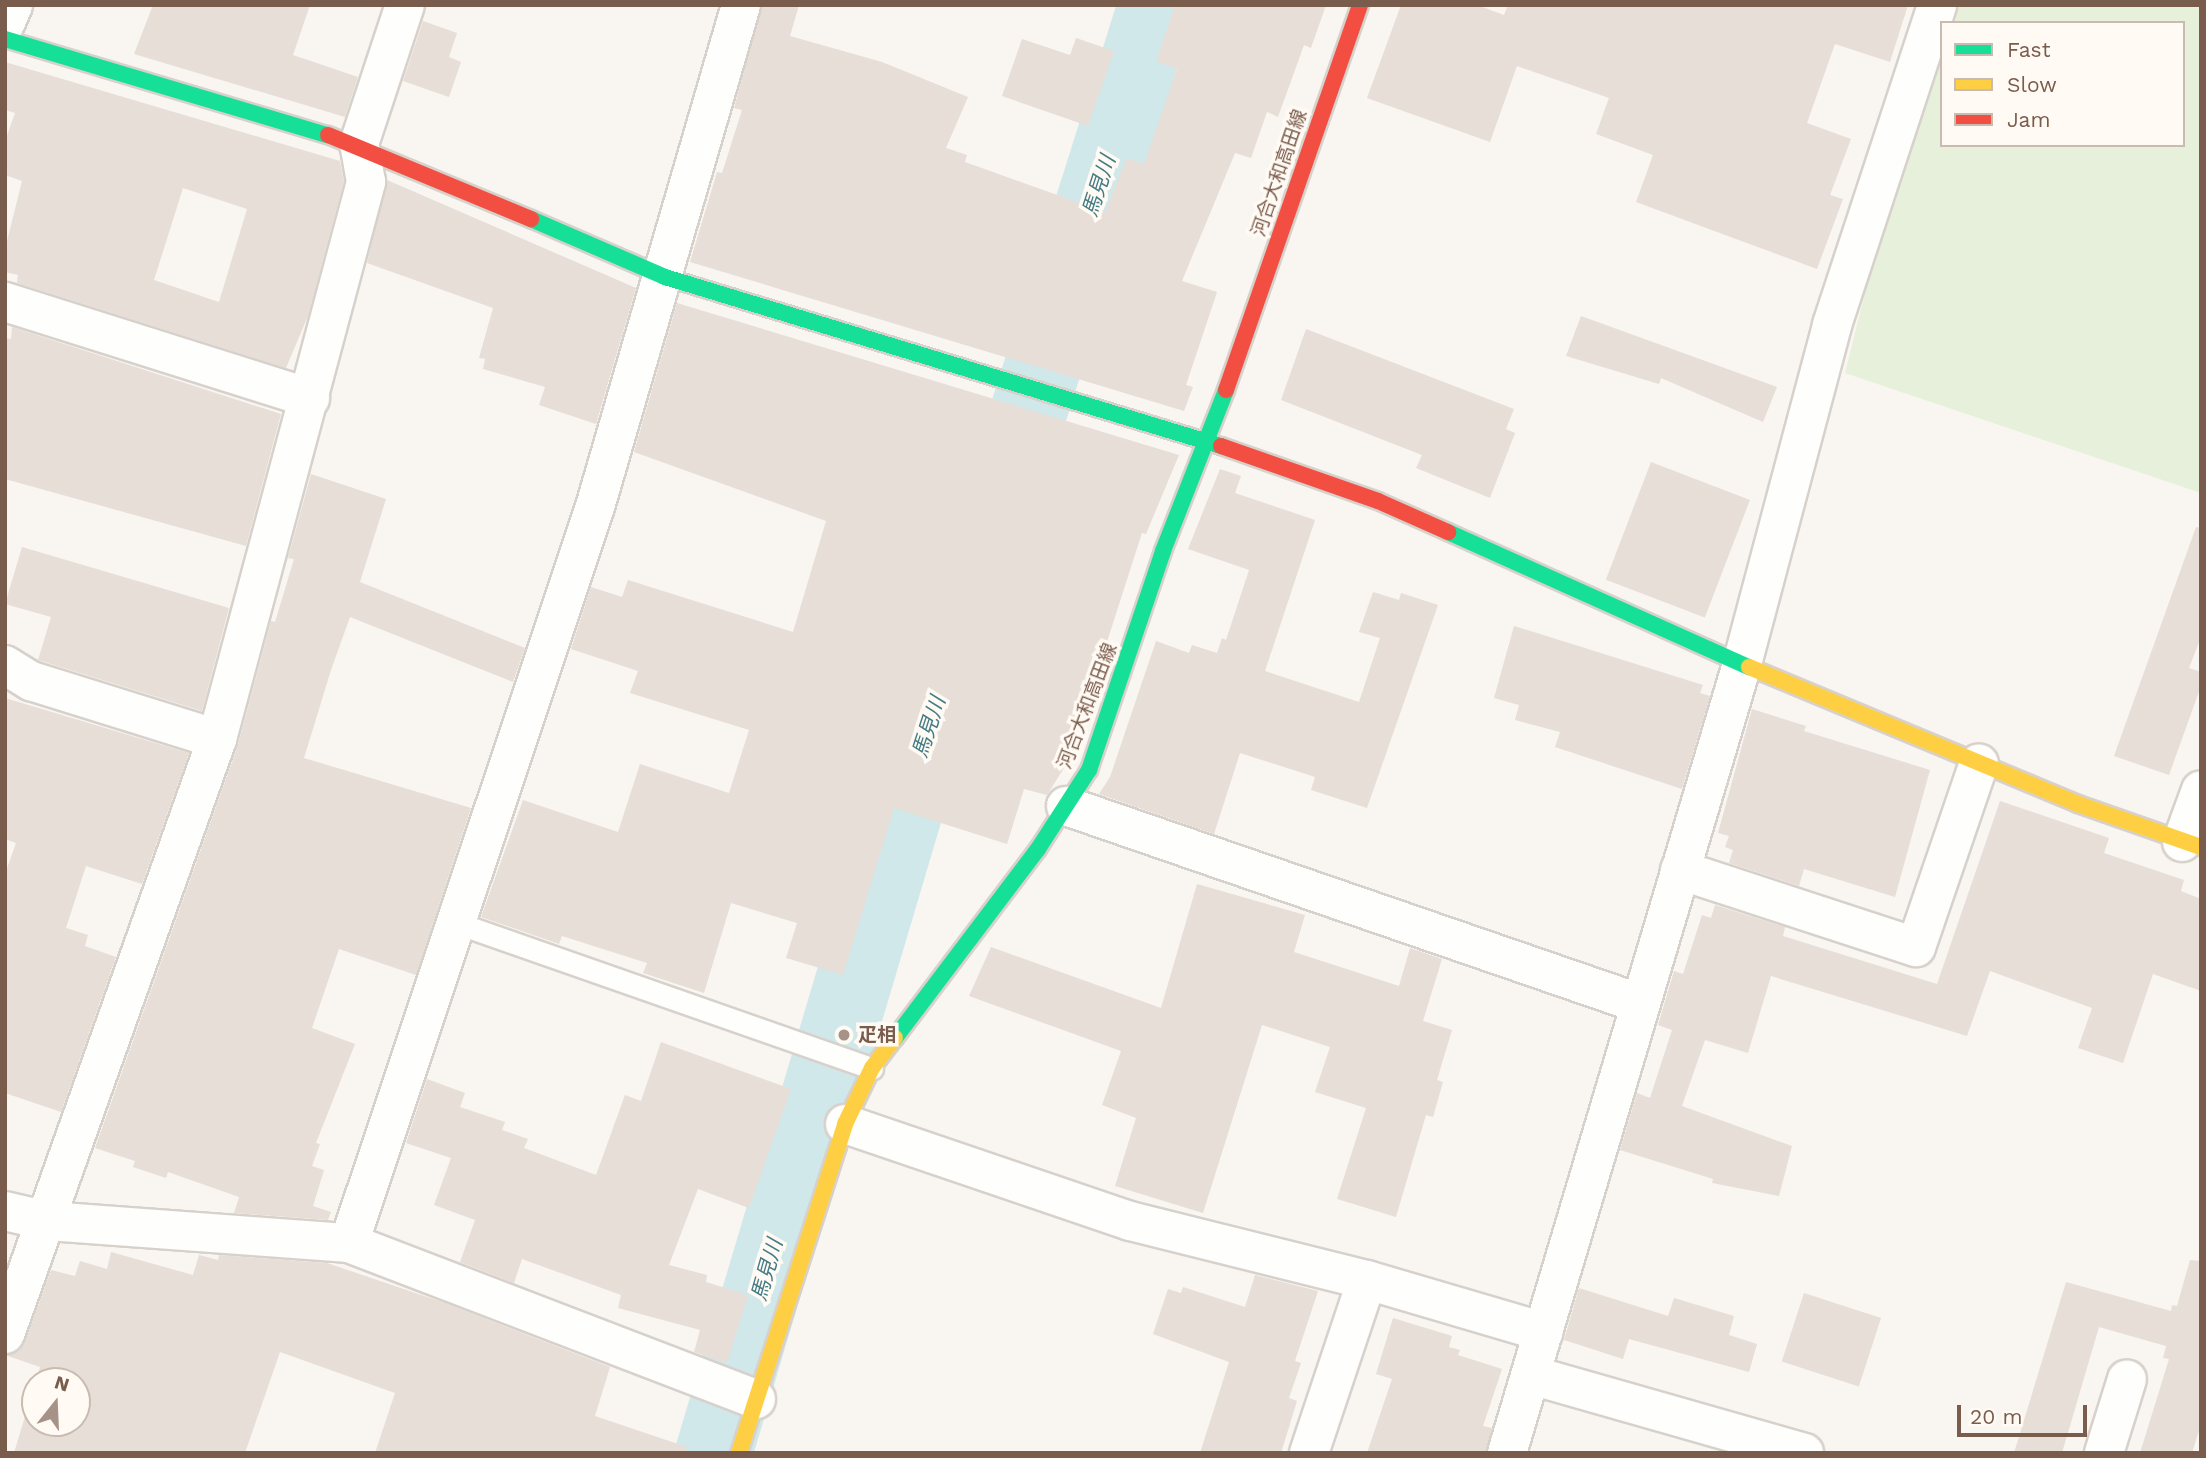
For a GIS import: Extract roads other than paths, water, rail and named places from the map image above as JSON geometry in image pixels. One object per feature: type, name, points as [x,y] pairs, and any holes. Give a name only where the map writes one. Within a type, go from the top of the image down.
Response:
[{"type":"street","points":[[5,24],[13,5]]},
{"type":"street","points":[[5,1334],[48,1221],[217,739],[366,182],[359,144],[405,5]]},
{"type":"street","points":[[349,1243],[454,922],[595,507],[665,277],[741,5]]},
{"type":"street","name":"河合大和高田線","points":[[739,1453],[845,1124],[872,1068],[1066,806],[1089,770],[1163,551],[1208,441],[1360,5]]},
{"type":"street","points":[[1507,1453],[1742,664],[1832,325],[1937,5]]},
{"type":"street","points":[[5,39],[359,144],[665,277],[1208,441],[1378,501],[1742,664],[1979,763],[2191,844],[2201,790]]},
{"type":"street","points":[[5,302],[310,398]]},
{"type":"street","points":[[5,665],[31,681],[217,739]]},
{"type":"street","points":[[1680,870],[1916,947],[1979,763]]},
{"type":"street","points":[[1066,806],[1641,1004]]},
{"type":"street","points":[[845,1124],[1130,1221],[1367,1280],[1544,1332]]},
{"type":"street","points":[[5,1211],[48,1221],[349,1243],[756,1399]]},
{"type":"street","points":[[1309,1453],[1367,1280]]},
{"type":"street","points":[[1531,1375],[1804,1453]]},
{"type":"street","points":[[2104,1453],[2127,1380]]},
{"type":"lane","points":[[454,922],[872,1068]]},
{"type":"waterway","name":"馬見川","points":[[997,510],[1156,5]]},
{"type":"waterway","name":"馬見川","points":[[713,1453],[934,709]]},
{"type":"place","name":"疋相","points":[[844,1035]]}]
